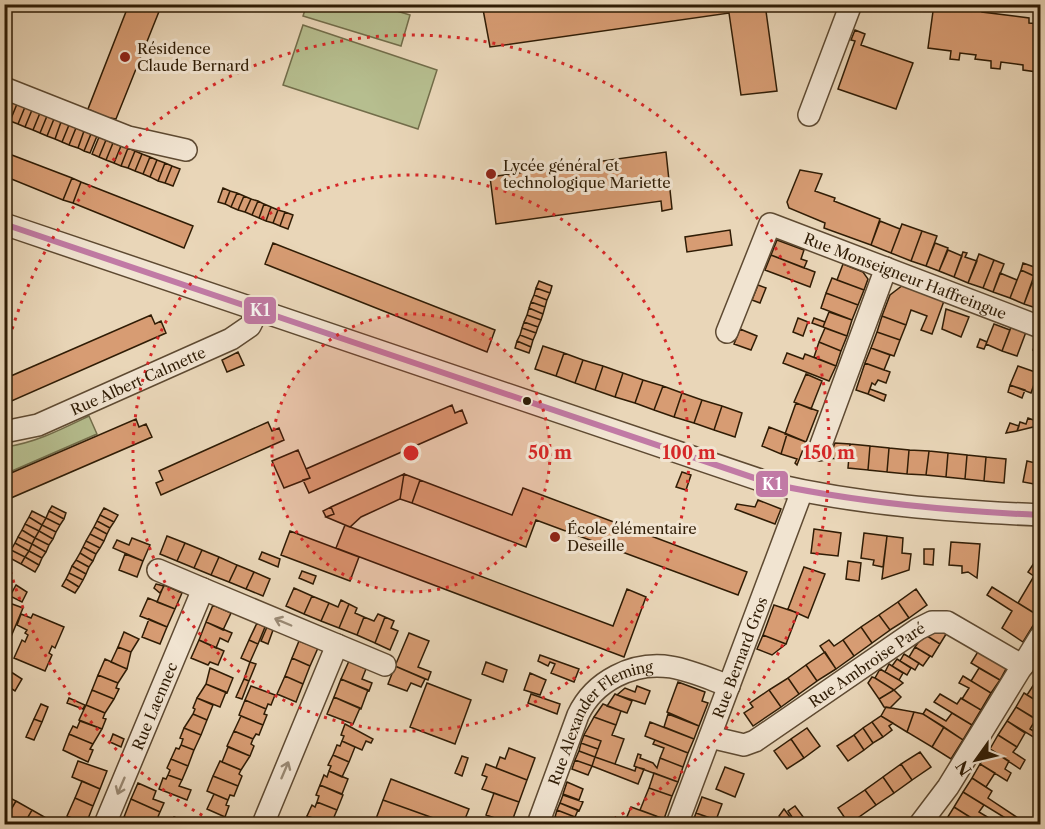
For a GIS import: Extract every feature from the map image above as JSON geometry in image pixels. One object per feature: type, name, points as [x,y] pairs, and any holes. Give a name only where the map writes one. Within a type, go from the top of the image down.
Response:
[{"type":"street","points":[[809,115],[851,4]]},
{"type":"street","points":[[4,88],[128,137],[186,150]]},
{"type":"street","points":[[4,224],[695,459],[802,491],[914,508],[1041,515]]},
{"type":"street","name":"Rue Monseigneur Haffreingue","points":[[726,332],[770,224],[1041,327]]},
{"type":"street","points":[[819,450],[886,268]]},
{"type":"street","name":"Rue Albert Calmette","points":[[4,432],[38,424],[231,339],[250,326],[258,310]]},
{"type":"street","name":"Rue Bernard Gros","points":[[677,825],[802,491]]},
{"type":"street","points":[[158,570],[385,665]]},
{"type":"street","name":"Rue Laennec","points":[[105,825],[203,589]]},
{"type":"street","name":"Rue Ambroise Paré","points":[[710,737],[738,745],[755,741],[918,629],[932,622],[953,625],[1023,666]]},
{"type":"street","points":[[921,825],[948,787],[1041,637]]},
{"type":"street","points":[[263,825],[337,645]]},
{"type":"street","name":"Rue Alexander Fleming","points":[[538,825],[578,715],[586,700],[603,685],[629,671],[657,666],[684,670],[729,686]]},
{"type":"green space","points":[[307,4],[377,5],[410,15],[401,46],[303,16]]},
{"type":"green space","points":[[303,25],[437,70],[418,129],[283,85]]},
{"type":"green space","points":[[89,416],[97,434],[5,474],[5,447],[38,439]]},
{"type":"building","name":"Résidence Claude Bernard","points":[[129,4],[162,4],[116,119],[111,118],[110,120],[88,109]]},
{"type":"building","points":[[482,4],[765,4],[777,91],[741,95],[729,13],[490,47]]},
{"type":"building","points":[[934,4],[982,7],[982,12],[1029,18],[1029,23],[1040,24],[1040,80],[1036,79],[1037,72],[1023,70],[1023,65],[1001,62],[1000,69],[991,68],[991,61],[975,59],[976,55],[960,53],[959,60],[950,59],[951,51],[928,48]]},
{"type":"building","points":[[855,30],[865,34],[861,45],[913,63],[896,109],[838,89],[855,41],[851,40]]},
{"type":"building","points":[[10,101],[17,104],[10,121],[4,119]]},
{"type":"building","points":[[17,104],[25,107],[18,124],[10,121]]},
{"type":"building","points":[[25,107],[32,110],[25,127],[18,124]]},
{"type":"building","points":[[32,110],[40,113],[33,130],[25,127]]},
{"type":"building","points":[[40,113],[47,116],[40,133],[33,130]]},
{"type":"building","points":[[47,116],[54,119],[47,136],[40,133]]},
{"type":"building","points":[[54,119],[61,122],[55,139],[47,136]]},
{"type":"building","points":[[61,122],[69,125],[62,142],[55,139]]},
{"type":"building","points":[[69,125],[76,128],[69,145],[62,142]]},
{"type":"building","points":[[76,128],[84,131],[78,148],[69,145]]},
{"type":"building","points":[[84,131],[91,134],[84,151],[78,148]]},
{"type":"building","points":[[91,134],[97,136],[90,153],[84,151]]},
{"type":"building","points":[[99,137],[106,140],[99,157],[92,154]]},
{"type":"building","points":[[106,140],[113,143],[106,160],[99,157]]},
{"type":"building","points":[[113,143],[121,146],[114,163],[106,160]]},
{"type":"building","points":[[121,146],[128,148],[121,166],[114,163]]},
{"type":"building","points":[[128,148],[135,151],[128,168],[121,166]]},
{"type":"building","points":[[135,151],[142,154],[135,171],[128,168]]},
{"type":"building","points":[[4,152],[72,178],[63,200],[4,176]]},
{"type":"building","points":[[666,152],[672,209],[662,211],[661,201],[496,224],[490,177]]},
{"type":"building","points":[[142,154],[150,157],[143,174],[135,171]]},
{"type":"building","points":[[150,157],[157,160],[150,177],[143,174]]},
{"type":"building","points":[[157,160],[165,163],[158,181],[150,177]]},
{"type":"building","points":[[165,163],[172,166],[165,183],[158,181]]},
{"type":"building","points":[[172,166],[180,169],[173,186],[165,183]]},
{"type":"building","points":[[800,170],[822,174],[815,191],[880,219],[871,245],[824,228],[825,223],[789,208],[787,202]]},
{"type":"building","points":[[72,178],[81,182],[73,203],[63,200]]},
{"type":"building","points":[[81,182],[193,226],[184,248],[73,203]]},
{"type":"building","points":[[223,188],[230,191],[225,204],[218,202]]},
{"type":"building","points":[[230,191],[237,193],[231,207],[225,204]]},
{"type":"building","points":[[237,193],[244,196],[238,210],[231,207]]},
{"type":"building","points":[[244,196],[251,199],[245,212],[238,210]]},
{"type":"building","points":[[251,199],[258,201],[252,215],[245,212]]},
{"type":"building","points":[[258,201],[264,204],[259,218],[252,215]]},
{"type":"building","points":[[264,204],[271,207],[266,221],[259,218]]},
{"type":"building","points":[[271,207],[278,210],[273,223],[266,221]]},
{"type":"building","points":[[278,210],[285,212],[280,226],[273,223]]},
{"type":"building","points":[[285,212],[293,215],[288,229],[280,226]]},
{"type":"building","points":[[880,221],[900,229],[891,253],[871,245]]},
{"type":"building","points":[[902,224],[922,231],[911,261],[891,253]]},
{"type":"building","points":[[730,230],[732,245],[687,252],[685,237]]},
{"type":"building","points":[[922,231],[937,236],[926,266],[911,261]]},
{"type":"building","points":[[777,240],[804,250],[801,259],[807,261],[804,268],[771,255]]},
{"type":"building","points":[[273,243],[495,330],[487,352],[265,264]]},
{"type":"building","points":[[935,243],[948,248],[939,271],[926,266]]},
{"type":"building","points":[[948,250],[962,256],[954,277],[939,271]]},
{"type":"building","points":[[963,252],[967,253],[965,257],[977,261],[968,283],[954,277]]},
{"type":"building","points":[[979,254],[994,260],[983,288],[968,283]]},
{"type":"building","points":[[771,255],[815,272],[810,287],[765,270]]},
{"type":"building","points":[[994,260],[1004,264],[993,292],[983,288]]},
{"type":"building","points":[[1023,263],[1037,268],[1034,276],[1021,270]]},
{"type":"building","points":[[843,264],[863,272],[868,279],[864,290],[837,280]]},
{"type":"building","points":[[1021,270],[1034,276],[1024,304],[1010,298]]},
{"type":"building","points":[[1000,273],[1017,280],[1010,298],[993,292]]},
{"type":"building","points":[[832,278],[864,290],[858,305],[826,293]]},
{"type":"building","points":[[539,281],[552,286],[550,293],[536,288]]},
{"type":"building","points":[[1032,283],[1040,286],[1039,309],[1024,304]]},
{"type":"building","points":[[758,285],[766,288],[760,303],[752,300]]},
{"type":"building","points":[[903,285],[944,301],[932,334],[921,330],[927,316],[911,310],[906,325],[882,316],[890,295]]},
{"type":"building","points":[[536,288],[550,293],[547,300],[534,295]]},
{"type":"building","points":[[826,293],[858,305],[852,320],[821,308]]},
{"type":"building","points":[[534,295],[547,300],[545,307],[531,302]]},
{"type":"building","points":[[531,302],[545,307],[543,314],[529,308]]},
{"type":"building","points":[[529,308],[543,314],[541,320],[527,315]]},
{"type":"building","points":[[946,309],[969,317],[961,337],[942,329]]},
{"type":"building","points":[[829,312],[852,320],[847,336],[823,327]]},
{"type":"building","points":[[151,315],[155,324],[161,321],[166,333],[7,403],[4,390],[8,388],[4,379]]},
{"type":"building","points":[[527,315],[541,320],[538,327],[524,322]]},
{"type":"building","points":[[882,316],[906,325],[900,340],[877,332]]},
{"type":"building","points":[[798,318],[808,322],[803,336],[793,332]]},
{"type":"building","points":[[814,318],[825,322],[823,327],[812,323]]},
{"type":"building","points":[[524,322],[538,327],[536,333],[522,328]]},
{"type":"building","points":[[994,324],[1010,330],[1002,351],[986,344]]},
{"type":"building","points":[[1011,327],[1026,332],[1017,356],[1002,351]]},
{"type":"building","points":[[522,328],[536,333],[533,340],[520,335]]},
{"type":"building","points":[[825,328],[847,336],[841,351],[819,342]]},
{"type":"building","points":[[740,329],[757,336],[751,350],[734,344]]},
{"type":"building","points":[[877,332],[900,340],[894,356],[871,348]]},
{"type":"building","points":[[520,335],[533,340],[531,347],[517,341]]},
{"type":"building","points":[[1038,337],[1040,338],[1040,353],[1033,350]]},
{"type":"building","points":[[980,339],[987,342],[984,349],[977,347]]},
{"type":"building","points":[[517,341],[531,347],[529,353],[515,348]]},
{"type":"building","points":[[819,342],[841,351],[836,366],[814,357]]},
{"type":"building","points":[[543,346],[564,353],[556,376],[535,369]]},
{"type":"building","points":[[871,348],[890,355],[884,370],[865,363]]},
{"type":"building","points":[[238,352],[244,365],[227,372],[222,360]]},
{"type":"building","points":[[564,353],[583,360],[575,383],[556,376]]},
{"type":"building","points":[[787,353],[803,359],[805,354],[836,366],[829,381],[783,363]]},
{"type":"building","points":[[583,360],[603,366],[595,390],[575,383]]},
{"type":"building","points":[[865,363],[890,372],[886,383],[878,380],[875,385],[872,383],[868,394],[856,390]]},
{"type":"building","points":[[603,366],[623,373],[615,397],[595,390]]},
{"type":"building","points":[[1018,366],[1038,373],[1031,393],[1010,385]]},
{"type":"building","points":[[623,373],[643,380],[635,403],[615,397]]},
{"type":"building","points":[[806,374],[822,381],[811,409],[794,402]]},
{"type":"building","points":[[643,380],[663,386],[654,410],[635,403]]},
{"type":"building","points":[[1010,385],[1025,390],[1022,398],[1008,392]]},
{"type":"building","points":[[663,386],[682,393],[674,417],[654,410]]},
{"type":"building","points":[[870,389],[886,395],[884,401],[868,394]]},
{"type":"building","points":[[682,393],[702,400],[694,423],[674,417]]},
{"type":"building","points":[[702,400],[722,406],[714,430],[694,423]]},
{"type":"building","points":[[796,403],[818,411],[806,442],[785,434]]},
{"type":"building","points":[[452,405],[455,413],[462,410],[467,423],[309,493],[303,480],[310,478],[306,469]]},
{"type":"building","points":[[722,406],[742,413],[735,437],[714,430]]},
{"type":"building","points":[[1028,418],[1036,421],[1033,427],[1017,431],[1020,422],[1026,424]]},
{"type":"building","points":[[136,419],[139,427],[146,424],[152,437],[4,501],[4,476]]},
{"type":"building","points":[[268,422],[272,431],[279,428],[284,440],[161,495],[156,483],[163,480],[159,471]]},
{"type":"building","points":[[1010,423],[1019,426],[1017,431],[1006,433]]},
{"type":"building","points":[[769,427],[787,434],[781,454],[762,446]]},
{"type":"building","points":[[787,434],[806,442],[797,465],[795,463],[797,459],[781,454]]},
{"type":"building","points":[[835,443],[850,444],[849,460],[829,458]]},
{"type":"building","points":[[850,444],[870,446],[868,470],[848,468]]},
{"type":"building","points":[[870,446],[889,448],[887,472],[868,470]]},
{"type":"building","points":[[889,448],[909,450],[907,474],[887,472]]},
{"type":"building","points":[[298,450],[310,478],[284,488],[272,461]]},
{"type":"building","points":[[909,450],[929,451],[926,475],[907,474]]},
{"type":"building","points":[[929,451],[948,453],[946,477],[926,475]]},
{"type":"building","points":[[948,453],[967,455],[965,479],[946,477]]},
{"type":"building","points":[[967,455],[986,457],[984,481],[965,479]]},
{"type":"building","points":[[986,457],[1006,459],[1004,483],[984,481]]},
{"type":"building","points":[[1027,461],[1040,464],[1040,485],[1023,482]]},
{"type":"building","points":[[682,472],[691,475],[686,490],[676,487]]},
{"type":"building","points":[[404,474],[400,499],[361,517],[350,527],[326,517],[334,514],[331,507]]},
{"type":"building","points":[[404,474],[420,480],[412,503],[400,499]]},
{"type":"building","points":[[420,480],[512,515],[523,488],[747,572],[738,595],[536,520],[526,547],[412,503]]},
{"type":"building","points":[[758,500],[781,509],[775,524],[735,509],[737,504],[755,507]]},
{"type":"building","points":[[52,506],[66,513],[64,519],[49,511]]},
{"type":"building","points":[[331,507],[334,514],[326,517],[323,511]]},
{"type":"building","points":[[104,508],[118,515],[114,522],[100,515]]},
{"type":"building","points":[[32,511],[46,518],[42,525],[29,517]]},
{"type":"building","points":[[49,511],[64,519],[60,525],[46,518]]},
{"type":"building","points":[[100,515],[114,522],[110,528],[97,521]]},
{"type":"building","points":[[29,517],[42,525],[39,531],[25,524]]},
{"type":"building","points":[[46,518],[60,525],[56,532],[42,525]]},
{"type":"building","points":[[97,521],[110,528],[107,534],[94,527]]},
{"type":"building","points":[[25,524],[39,531],[35,538],[22,530]]},
{"type":"building","points":[[42,525],[56,532],[53,539],[39,531]]},
{"type":"building","points":[[345,525],[613,626],[627,589],[646,597],[624,657],[336,548]]},
{"type":"building","points":[[94,527],[107,534],[104,541],[90,534]]},
{"type":"building","points":[[814,529],[841,533],[838,556],[811,553]]},
{"type":"building","points":[[22,530],[35,538],[32,544],[18,537]]},
{"type":"building","points":[[39,531],[53,539],[49,545],[35,538]]},
{"type":"building","points":[[290,531],[359,557],[350,581],[281,555]]},
{"type":"building","points":[[864,533],[887,536],[883,567],[873,565],[874,560],[861,558]]},
{"type":"building","points":[[90,534],[104,541],[100,548],[86,541]]},
{"type":"building","points":[[167,536],[185,543],[177,561],[160,554]]},
{"type":"building","points":[[887,536],[903,538],[902,553],[911,554],[909,570],[882,579]]},
{"type":"building","points":[[18,537],[32,544],[29,551],[15,543]]},
{"type":"building","points":[[35,538],[49,545],[46,552],[32,544]]},
{"type":"building","points":[[132,538],[150,545],[143,561],[113,548],[117,540],[129,545]]},
{"type":"building","points":[[86,541],[100,548],[96,554],[83,547]]},
{"type":"building","points":[[951,542],[980,544],[977,578],[968,572],[962,573],[962,566],[949,565]]},
{"type":"building","points":[[15,543],[29,551],[25,557],[11,550]]},
{"type":"building","points":[[185,543],[202,550],[194,568],[177,561]]},
{"type":"building","points":[[32,544],[46,552],[42,558],[29,551]]},
{"type":"building","points":[[83,547],[96,554],[93,561],[80,553]]},
{"type":"building","points":[[924,549],[934,549],[933,565],[924,564]]},
{"type":"building","points":[[11,550],[25,557],[21,564],[8,557]]},
{"type":"building","points":[[202,550],[219,557],[211,575],[194,568]]},
{"type":"building","points":[[29,551],[42,558],[39,565],[25,557]]},
{"type":"building","points":[[262,552],[280,559],[278,567],[259,559]]},
{"type":"building","points":[[80,553],[93,561],[89,567],[76,560]]},
{"type":"building","points":[[125,554],[143,561],[137,577],[119,570]]},
{"type":"building","points":[[25,557],[39,565],[35,572],[21,564]]},
{"type":"building","points":[[219,557],[237,565],[229,582],[211,575]]},
{"type":"building","points":[[76,560],[89,567],[86,574],[72,566]]},
{"type":"building","points":[[1036,560],[1040,562],[1040,580],[1028,572]]},
{"type":"building","points":[[848,561],[861,563],[859,581],[846,579]]},
{"type":"building","points":[[237,565],[254,572],[246,589],[229,582]]},
{"type":"building","points":[[72,566],[86,574],[83,580],[69,573]]},
{"type":"building","points":[[804,567],[825,574],[808,618],[788,609]]},
{"type":"building","points":[[302,571],[316,576],[313,584],[299,578]]},
{"type":"building","points":[[254,572],[270,579],[263,596],[246,589]]},
{"type":"building","points":[[69,573],[83,580],[79,587],[66,579]]},
{"type":"building","points":[[1034,576],[1040,580],[1039,616],[1018,603]]},
{"type":"building","points":[[66,579],[79,587],[75,593],[62,586]]},
{"type":"building","points":[[156,584],[164,586],[160,593],[154,588]]},
{"type":"building","points":[[16,585],[27,592],[22,602],[10,596]]},
{"type":"building","points":[[164,585],[182,593],[175,609],[157,602]]},
{"type":"building","points":[[992,587],[1039,616],[1023,642],[1002,628],[1012,611],[987,595]]},
{"type":"building","points":[[294,588],[312,596],[304,614],[286,606]]},
{"type":"building","points":[[916,589],[927,605],[909,618],[898,602]]},
{"type":"building","points":[[312,596],[329,603],[321,621],[304,614]]},
{"type":"building","points":[[148,598],[175,609],[167,627],[140,616]]},
{"type":"building","points":[[341,600],[349,604],[339,628],[321,621],[329,603],[338,607]]},
{"type":"building","points":[[4,601],[23,608],[10,639],[4,637]]},
{"type":"building","points":[[898,602],[909,618],[890,630],[879,615]]},
{"type":"building","points":[[349,604],[357,608],[355,613],[364,617],[357,635],[339,628]]},
{"type":"building","points":[[213,605],[231,613],[223,630],[206,622]]},
{"type":"building","points":[[774,605],[798,613],[786,644],[763,635]]},
{"type":"building","points":[[21,614],[31,618],[33,614],[64,627],[55,648],[52,646],[49,653],[52,655],[45,671],[14,658],[22,640],[25,642],[28,635],[25,633],[27,630],[17,625]]},
{"type":"building","points":[[378,614],[385,617],[375,643],[357,635],[364,617],[374,621]]},
{"type":"building","points":[[879,615],[890,630],[872,643],[861,627]]},
{"type":"building","points":[[385,617],[394,621],[391,628],[398,631],[390,650],[375,643]]},
{"type":"building","points":[[149,619],[167,627],[160,644],[142,637]]},
{"type":"building","points":[[206,622],[232,633],[228,642],[220,638],[216,648],[199,640]]},
{"type":"building","points":[[257,623],[265,627],[258,644],[249,640]]},
{"type":"building","points":[[267,627],[273,630],[268,644],[261,641]]},
{"type":"building","points":[[861,627],[872,643],[854,656],[843,640]]},
{"type":"building","points":[[948,631],[940,644],[924,634]]},
{"type":"building","points":[[124,632],[139,639],[131,652],[118,647]]},
{"type":"building","points":[[409,633],[429,641],[418,667],[431,672],[428,680],[395,666]]},
{"type":"building","points":[[924,634],[940,644],[932,657],[915,647]]},
{"type":"building","points":[[763,635],[786,644],[772,655],[757,649]]},
{"type":"building","points":[[199,640],[224,651],[218,665],[210,662],[208,665],[191,658]]},
{"type":"building","points":[[249,640],[258,644],[250,662],[241,658]]},
{"type":"building","points":[[829,640],[834,646],[843,640],[854,656],[836,669],[820,646]]},
{"type":"building","points":[[299,641],[318,648],[310,666],[292,658]]},
{"type":"building","points":[[118,647],[131,652],[127,669],[111,662]]},
{"type":"building","points":[[915,647],[930,656],[923,666],[909,657]]},
{"type":"building","points":[[979,650],[1007,667],[1000,680],[971,663]]},
{"type":"building","points":[[825,652],[836,669],[817,681],[806,665]]},
{"type":"building","points":[[904,654],[919,663],[915,670],[900,661]]},
{"type":"building","points":[[540,655],[579,669],[574,682],[551,673],[555,664],[550,662],[548,666],[538,661]]},
{"type":"building","points":[[292,658],[310,666],[303,684],[285,676]]},
{"type":"building","points":[[105,659],[127,669],[118,683],[98,675]]},
{"type":"building","points":[[897,659],[911,668],[907,675],[892,666]]},
{"type":"building","points":[[349,661],[366,669],[362,679],[372,683],[369,691],[341,679]]},
{"type":"building","points":[[250,662],[256,664],[249,681],[244,679]]},
{"type":"building","points":[[486,662],[507,670],[503,682],[482,674]]},
{"type":"building","points":[[889,664],[903,673],[899,680],[885,672]]},
{"type":"building","points":[[806,665],[817,681],[799,694],[788,678]]},
{"type":"building","points":[[395,666],[425,679],[421,687],[411,683],[407,691],[388,684]]},
{"type":"building","points":[[210,668],[233,678],[227,693],[206,684]]},
{"type":"building","points":[[979,668],[1000,680],[991,693],[971,681]]},
{"type":"building","points":[[880,669],[903,683],[894,690],[875,678]]},
{"type":"building","points":[[8,670],[22,679],[15,691],[4,684]]},
{"type":"building","points":[[530,673],[546,680],[540,695],[524,690]]},
{"type":"building","points":[[98,675],[118,683],[116,688],[119,689],[114,699],[92,690]]},
{"type":"building","points":[[285,676],[303,684],[296,702],[277,694]]},
{"type":"building","points":[[963,676],[991,693],[981,710],[962,699],[969,688],[959,683]]},
{"type":"building","points":[[872,677],[894,690],[879,699],[868,683]]},
{"type":"building","points":[[788,678],[799,694],[781,707],[769,690]]},
{"type":"building","points":[[244,679],[249,681],[242,699],[236,697]]},
{"type":"building","points":[[341,679],[368,690],[361,709],[334,697]]},
{"type":"building","points":[[1036,681],[1040,683],[1040,703],[1027,695]]},
{"type":"building","points":[[678,682],[705,692],[702,701],[708,703],[699,726],[667,712]]},
{"type":"building","points":[[427,683],[471,700],[455,744],[410,727]]},
{"type":"building","points":[[206,684],[226,692],[220,707],[197,698]]},
{"type":"building","points":[[251,686],[275,695],[271,705],[268,704],[266,709],[245,700]]},
{"type":"building","points":[[637,686],[650,691],[645,704],[617,695],[625,688],[635,692]]},
{"type":"building","points":[[92,690],[114,699],[105,713],[86,705]]},
{"type":"building","points":[[769,690],[781,707],[753,726],[744,713],[753,707],[750,703]]},
{"type":"building","points":[[894,690],[901,697],[890,708],[884,707],[879,699]]},
{"type":"building","points":[[1024,693],[1040,703],[1040,722],[1016,707]]},
{"type":"building","points":[[531,694],[560,704],[557,714],[528,703]]},
{"type":"building","points":[[615,694],[632,701],[627,713],[607,706]]},
{"type":"building","points":[[940,694],[957,704],[961,698],[981,710],[972,725],[934,702]]},
{"type":"building","points":[[334,697],[360,708],[353,724],[327,714]]},
{"type":"building","points":[[69,698],[85,705],[83,709],[67,703]]},
{"type":"building","points":[[197,698],[213,705],[207,720],[193,714]]},
{"type":"building","points":[[245,700],[266,709],[264,714],[267,715],[263,725],[239,715]]},
{"type":"building","points":[[41,704],[48,707],[42,722],[34,719]]},
{"type":"building","points":[[603,704],[621,711],[616,725],[594,717]]},
{"type":"building","points":[[86,705],[105,713],[103,718],[106,719],[102,729],[79,720]]},
{"type":"building","points":[[886,707],[914,712],[907,732],[881,716]]},
{"type":"building","points":[[1016,707],[1036,719],[1030,729],[1037,733],[1035,738],[1007,721]]},
{"type":"building","points":[[926,709],[946,721],[952,713],[972,725],[963,740],[923,714]]},
{"type":"building","points":[[914,712],[923,714],[944,727],[932,747],[907,732]]},
{"type":"building","points":[[193,714],[207,720],[201,735],[184,728]]},
{"type":"building","points":[[668,714],[699,726],[694,739],[664,727]]},
{"type":"building","points":[[241,716],[263,725],[259,735],[256,734],[253,739],[234,731]]},
{"type":"building","points":[[881,716],[893,723],[889,726],[892,730],[883,737],[872,722]]},
{"type":"building","points":[[594,717],[616,725],[612,735],[624,739],[615,764],[595,757],[601,741],[584,735]]},
{"type":"building","points":[[34,719],[42,722],[34,740],[26,737]]},
{"type":"building","points":[[80,721],[102,729],[93,744],[69,734],[73,726],[77,728]]},
{"type":"building","points":[[1007,721],[1025,733],[1017,747],[998,735]]},
{"type":"building","points":[[650,722],[694,739],[688,753],[645,736]]},
{"type":"building","points":[[872,722],[883,737],[873,743],[863,728]]},
{"type":"building","points":[[345,724],[373,739],[371,743],[366,741],[362,750],[342,741],[344,736],[341,735]]},
{"type":"building","points":[[944,727],[963,740],[951,759],[932,747]]},
{"type":"building","points":[[184,728],[201,735],[194,750],[181,745],[183,739],[180,738]]},
{"type":"building","points":[[807,728],[820,746],[804,758],[791,739]]},
{"type":"building","points":[[863,728],[873,743],[864,750],[854,735]]},
{"type":"building","points":[[234,731],[253,739],[251,744],[254,746],[250,756],[227,746]]},
{"type":"building","points":[[69,734],[93,744],[88,762],[63,750]]},
{"type":"building","points":[[113,734],[124,739],[121,747],[110,742]]},
{"type":"building","points":[[584,735],[601,741],[598,749],[581,743]]},
{"type":"building","points":[[854,735],[864,750],[848,761],[837,746]]},
{"type":"building","points":[[998,735],[1017,747],[1013,752],[1025,760],[1020,769],[990,749]]},
{"type":"building","points":[[791,739],[804,758],[787,769],[774,751]]},
{"type":"building","points":[[655,740],[688,753],[683,767],[660,758],[664,748],[653,744]]},
{"type":"building","points":[[342,741],[355,747],[349,762],[333,755],[337,745],[340,746]]},
{"type":"building","points":[[581,743],[598,749],[595,757],[579,751]]},
{"type":"building","points":[[181,745],[194,750],[188,766],[171,759],[176,748],[179,749]]},
{"type":"building","points":[[228,747],[250,756],[241,770],[222,762]]},
{"type":"building","points":[[509,748],[535,758],[527,780],[496,768],[500,757],[505,759]]},
{"type":"building","points":[[990,749],[1009,761],[1005,769],[1011,773],[1007,781],[980,764]]},
{"type":"building","points":[[579,751],[595,757],[592,766],[575,760]]},
{"type":"building","points":[[920,752],[931,767],[912,780],[901,764]]},
{"type":"building","points":[[638,754],[641,755],[640,758],[653,763],[657,768],[660,758],[683,767],[678,782],[634,766]]},
{"type":"building","points":[[333,755],[349,762],[342,777],[329,771],[331,766],[328,765]]},
{"type":"building","points":[[462,756],[468,758],[462,776],[455,773]]},
{"type":"building","points":[[595,757],[635,771],[636,767],[644,769],[638,784],[592,766]]},
{"type":"building","points":[[171,759],[188,766],[182,780],[168,775],[170,770],[167,768]]},
{"type":"building","points":[[575,760],[592,766],[588,775],[572,769]]},
{"type":"building","points":[[78,761],[107,771],[100,789],[72,777]]},
{"type":"building","points":[[220,761],[241,770],[239,774],[242,776],[238,786],[213,776]]},
{"type":"building","points":[[486,764],[527,780],[519,802],[482,789],[487,777],[482,775]]},
{"type":"building","points":[[901,764],[912,780],[894,793],[883,777]]},
{"type":"building","points":[[980,764],[995,773],[986,787],[972,778]]},
{"type":"building","points":[[725,767],[744,774],[735,797],[716,789]]},
{"type":"building","points":[[329,771],[348,779],[342,794],[320,785],[324,775],[327,777]]},
{"type":"building","points":[[654,773],[678,782],[672,796],[649,788]]},
{"type":"building","points":[[168,775],[182,780],[179,786],[191,790],[187,800],[159,789],[163,778],[166,779]]},
{"type":"building","points":[[213,776],[238,786],[234,796],[230,795],[228,800],[207,791]]},
{"type":"building","points":[[883,777],[894,793],[876,805],[865,790]]},
{"type":"building","points":[[972,778],[992,791],[988,798],[1027,824],[1015,824],[963,792]]},
{"type":"building","points":[[391,779],[469,809],[463,824],[450,824],[383,800]]},
{"type":"building","points":[[82,781],[100,789],[93,806],[75,798]]},
{"type":"building","points":[[567,782],[583,789],[579,800],[563,794]]},
{"type":"building","points":[[138,783],[156,791],[153,799],[164,803],[160,812],[131,799]]},
{"type":"building","points":[[320,785],[343,795],[337,810],[317,802],[319,796],[316,795]]},
{"type":"building","points":[[649,788],[672,796],[664,819],[640,810]]},
{"type":"building","points":[[865,790],[876,805],[849,824],[838,808]]},
{"type":"building","points":[[963,792],[984,805],[979,812],[999,824],[981,824],[954,807]]},
{"type":"building","points":[[494,793],[519,802],[511,824],[486,815]]},
{"type":"building","points":[[214,794],[228,800],[226,805],[229,806],[225,817],[207,809]]},
{"type":"building","points":[[563,795],[583,802],[579,811],[560,803]]},
{"type":"building","points":[[8,797],[16,801],[6,818],[4,804]]},
{"type":"building","points":[[702,797],[722,804],[716,820],[696,813]]},
{"type":"building","points":[[75,798],[93,806],[86,824],[67,816]]},
{"type":"building","points":[[131,799],[160,812],[155,824],[142,824],[124,817]]},
{"type":"building","points":[[383,800],[450,824],[374,824]]},
{"type":"building","points":[[16,801],[32,810],[24,824],[18,824],[6,818]]},
{"type":"building","points":[[317,802],[337,810],[331,824],[307,816],[312,805],[315,807]]},
{"type":"building","points":[[560,803],[578,810],[575,817],[557,810]]},
{"type":"building","points":[[795,806],[804,818],[796,823],[788,811]]},
{"type":"building","points":[[631,807],[656,816],[652,824],[624,824]]},
{"type":"building","points":[[954,807],[973,819],[970,824],[944,823]]},
{"type":"building","points":[[784,809],[790,817],[784,823],[779,816]]},
{"type":"building","points":[[32,810],[48,819],[46,824],[24,824]]},
{"type":"building","points":[[557,810],[575,817],[573,824],[555,817]]},
{"type":"building","points":[[696,813],[718,821],[717,824],[693,821]]},
{"type":"building","points":[[307,816],[329,824],[304,824]]},
{"type":"building","points":[[124,817],[142,824],[121,824]]},
{"type":"building","points":[[174,817],[184,821],[183,824],[171,824]]},
{"type":"building","points":[[492,817],[511,824],[490,824]]},
{"type":"building","points":[[555,817],[573,824],[552,824]]},
{"type":"building","points":[[760,818],[774,823],[756,824]]},
{"type":"transit line","name":"K1","points":[[4,224],[772,484],[805,491],[906,505],[1040,515]]},
{"type":"place","name":"Résidence Claude Bernard","points":[[125,57]]},
{"type":"place","name":"Lycée général et technologique Mariette","points":[[491,174]]},
{"type":"place","name":"École élémentaire Deseille","points":[[555,537]]}]
